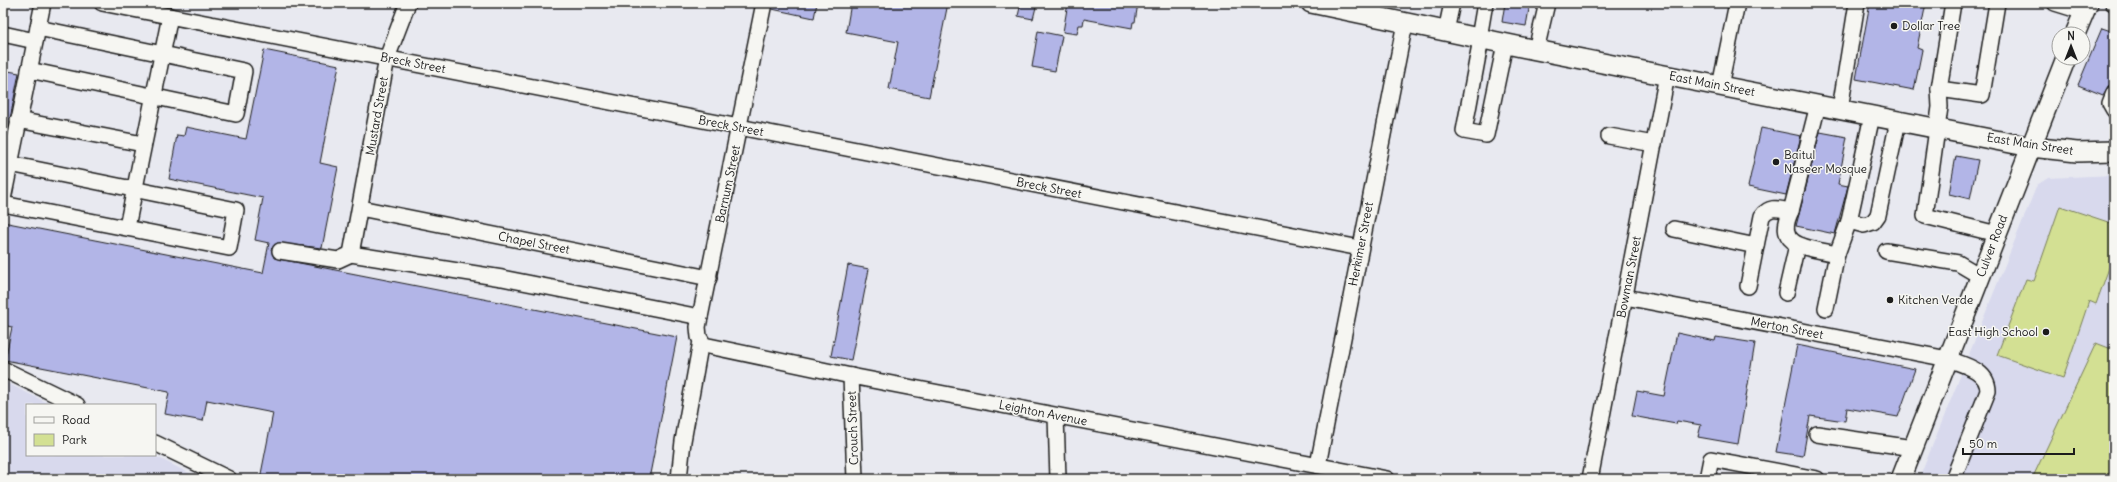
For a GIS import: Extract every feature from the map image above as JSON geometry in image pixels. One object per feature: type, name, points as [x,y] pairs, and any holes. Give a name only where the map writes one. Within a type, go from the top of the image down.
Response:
[{"type":"main road","name":"East Main Street","points":[[1311,3],[1355,7],[1405,22],[1480,39],[2031,147],[2076,152],[2114,150]]},
{"type":"main road","points":[[2078,26],[2086,8]]},
{"type":"main road","name":"Culver Road","points":[[1901,479],[2063,66]]},
{"type":"street","points":[[3,200],[18,120],[43,3]]},
{"type":"street","name":"Breck Street","points":[[102,3],[1360,248]]},
{"type":"street","name":"Mustard Street","points":[[351,254],[387,58],[408,3]]},
{"type":"street","name":"Barnum Street","points":[[679,479],[701,341],[698,327],[740,127],[764,3]]},
{"type":"street","points":[[1446,31],[1452,3]]},
{"type":"street","points":[[1485,3],[1464,131],[1486,135],[1505,44]]},
{"type":"street","points":[[1536,50],[1546,3]]},
{"type":"street","points":[[1720,86],[1737,3]]},
{"type":"street","points":[[1840,109],[1857,3]]},
{"type":"street","points":[[1953,3],[1939,89],[1940,107],[1925,216],[1997,234]]},
{"type":"street","points":[[1939,89],[1982,95],[1997,3]]},
{"type":"street","points":[[2055,3],[2086,8]]},
{"type":"street","points":[[127,227],[152,96],[170,16]]},
{"type":"street","name":"Herkimer Street","points":[[1318,465],[1405,22]]},
{"type":"street","points":[[3,34],[36,34],[162,54],[244,71],[236,114],[29,70]]},
{"type":"street","name":"Bowman Street","points":[[1590,479],[1626,297],[1667,76]]},
{"type":"street","points":[[2114,93],[2110,102],[2114,110]]},
{"type":"street","points":[[1818,105],[1791,211],[1786,222],[1787,232],[1790,240],[1797,245],[1837,254]]},
{"type":"street","points":[[1826,308],[1837,254],[1849,221],[1872,116]]},
{"type":"street","points":[[18,120],[143,144]]},
{"type":"street","points":[[1849,221],[1864,225],[1873,222],[1878,214],[1898,121]]},
{"type":"street","points":[[1609,136],[1654,144]]},
{"type":"street","points":[[3,204],[229,248],[236,210],[10,164]]},
{"type":"street","name":"Chapel Street","points":[[360,208],[708,278]]},
{"type":"street","points":[[1748,286],[1762,216],[1766,211],[1772,208],[1791,211]]},
{"type":"street","points":[[1674,229],[1756,246]]},
{"type":"street","points":[[1786,293],[1797,245]]},
{"type":"street","points":[[280,251],[338,260],[351,254],[502,278],[700,317]]},
{"type":"street","points":[[1886,251],[1958,263],[1980,276]]},
{"type":"street","name":"Merton Street","points":[[1626,297],[1948,360],[1969,366],[1984,378],[1988,385],[1988,391],[1953,479]]},
{"type":"street","name":"Leighton Avenue","points":[[701,341],[704,346],[713,349],[1387,479]]},
{"type":"street","points":[[3,369],[76,404]]},
{"type":"street","name":"Crouch Street","points":[[851,376],[855,479]]},
{"type":"street","points":[[1056,416],[1058,479]]},
{"type":"street","points":[[1817,434],[1912,448]]},
{"type":"street","points":[[156,443],[229,479]]},
{"type":"street","points":[[1707,479],[1711,459],[1817,479]]},
{"type":"shaded area","name":"East High School","points":[[2114,175],[2114,479],[1919,479],[2037,185],[2048,178]]},
{"type":"shaded area","points":[[3,381],[50,404],[26,404],[26,456],[155,456],[201,479],[3,479]]},
{"type":"green space","points":[[2060,206],[2114,224],[2114,254],[2096,304],[2089,301],[2063,378],[1997,355],[2026,279],[2034,281]]},
{"type":"green space","points":[[2096,343],[2114,350],[2114,479],[2032,479]]},
{"type":"building","points":[[773,3],[817,3],[814,18],[772,9]]},
{"type":"building","points":[[851,3],[948,3],[929,97],[889,89],[898,42],[846,32]]},
{"type":"building","points":[[1021,3],[1037,3],[1033,19],[1018,16]]},
{"type":"building","points":[[1068,3],[1138,3],[1135,22],[1133,22],[1132,28],[1084,19],[1083,25],[1079,25],[1077,34],[1063,32]]},
{"type":"building","points":[[1505,3],[1530,3],[1526,26],[1502,22]]},
{"type":"building","name":"Dollar Tree","points":[[1870,3],[1926,3],[1917,48],[1922,50],[1914,90],[1856,79]]},
{"type":"building","points":[[2102,28],[2114,32],[2114,84],[2108,86],[2103,95],[2078,85],[2086,66],[2091,66],[2091,54]]},
{"type":"building","points":[[1038,31],[1062,36],[1055,71],[1032,67]]},
{"type":"building","points":[[264,50],[339,65],[320,163],[338,167],[322,248],[277,243],[271,249],[274,258],[677,337],[649,479],[260,479],[273,413],[207,400],[203,421],[165,414],[169,392],[5,360],[12,327],[3,325],[3,222],[263,273],[269,243],[255,240],[263,198],[169,179],[177,135],[184,136],[186,127],[246,139]]},
{"type":"building","points":[[3,70],[19,73],[7,134],[3,134]]},
{"type":"building","name":"Baitul Naseer Mosque","points":[[1761,128],[1801,136],[1786,195],[1748,187]]},
{"type":"building","points":[[1820,132],[1847,137],[1838,184],[1848,186],[1835,234],[1796,226]]},
{"type":"building","points":[[1956,156],[1978,160],[1970,199],[1949,194]]},
{"type":"building","points":[[848,265],[869,269],[851,360],[831,356]]},
{"type":"building","points":[[1677,333],[1715,341],[1716,337],[1755,343],[1738,444],[1698,437],[1701,425],[1677,421],[1676,424],[1632,416],[1637,391],[1664,396]]},
{"type":"building","points":[[1797,345],[1915,369],[1898,417],[1847,408],[1845,421],[1810,416],[1803,456],[1776,452]]},
{"type":"place","name":"Dollar Tree","points":[[1894,26]]},
{"type":"place","name":"Baitul Naseer Mosque","points":[[1776,162]]},
{"type":"place","name":"Kitchen Verde","points":[[1890,300]]},
{"type":"place","name":"East High School","points":[[2046,332]]}]
